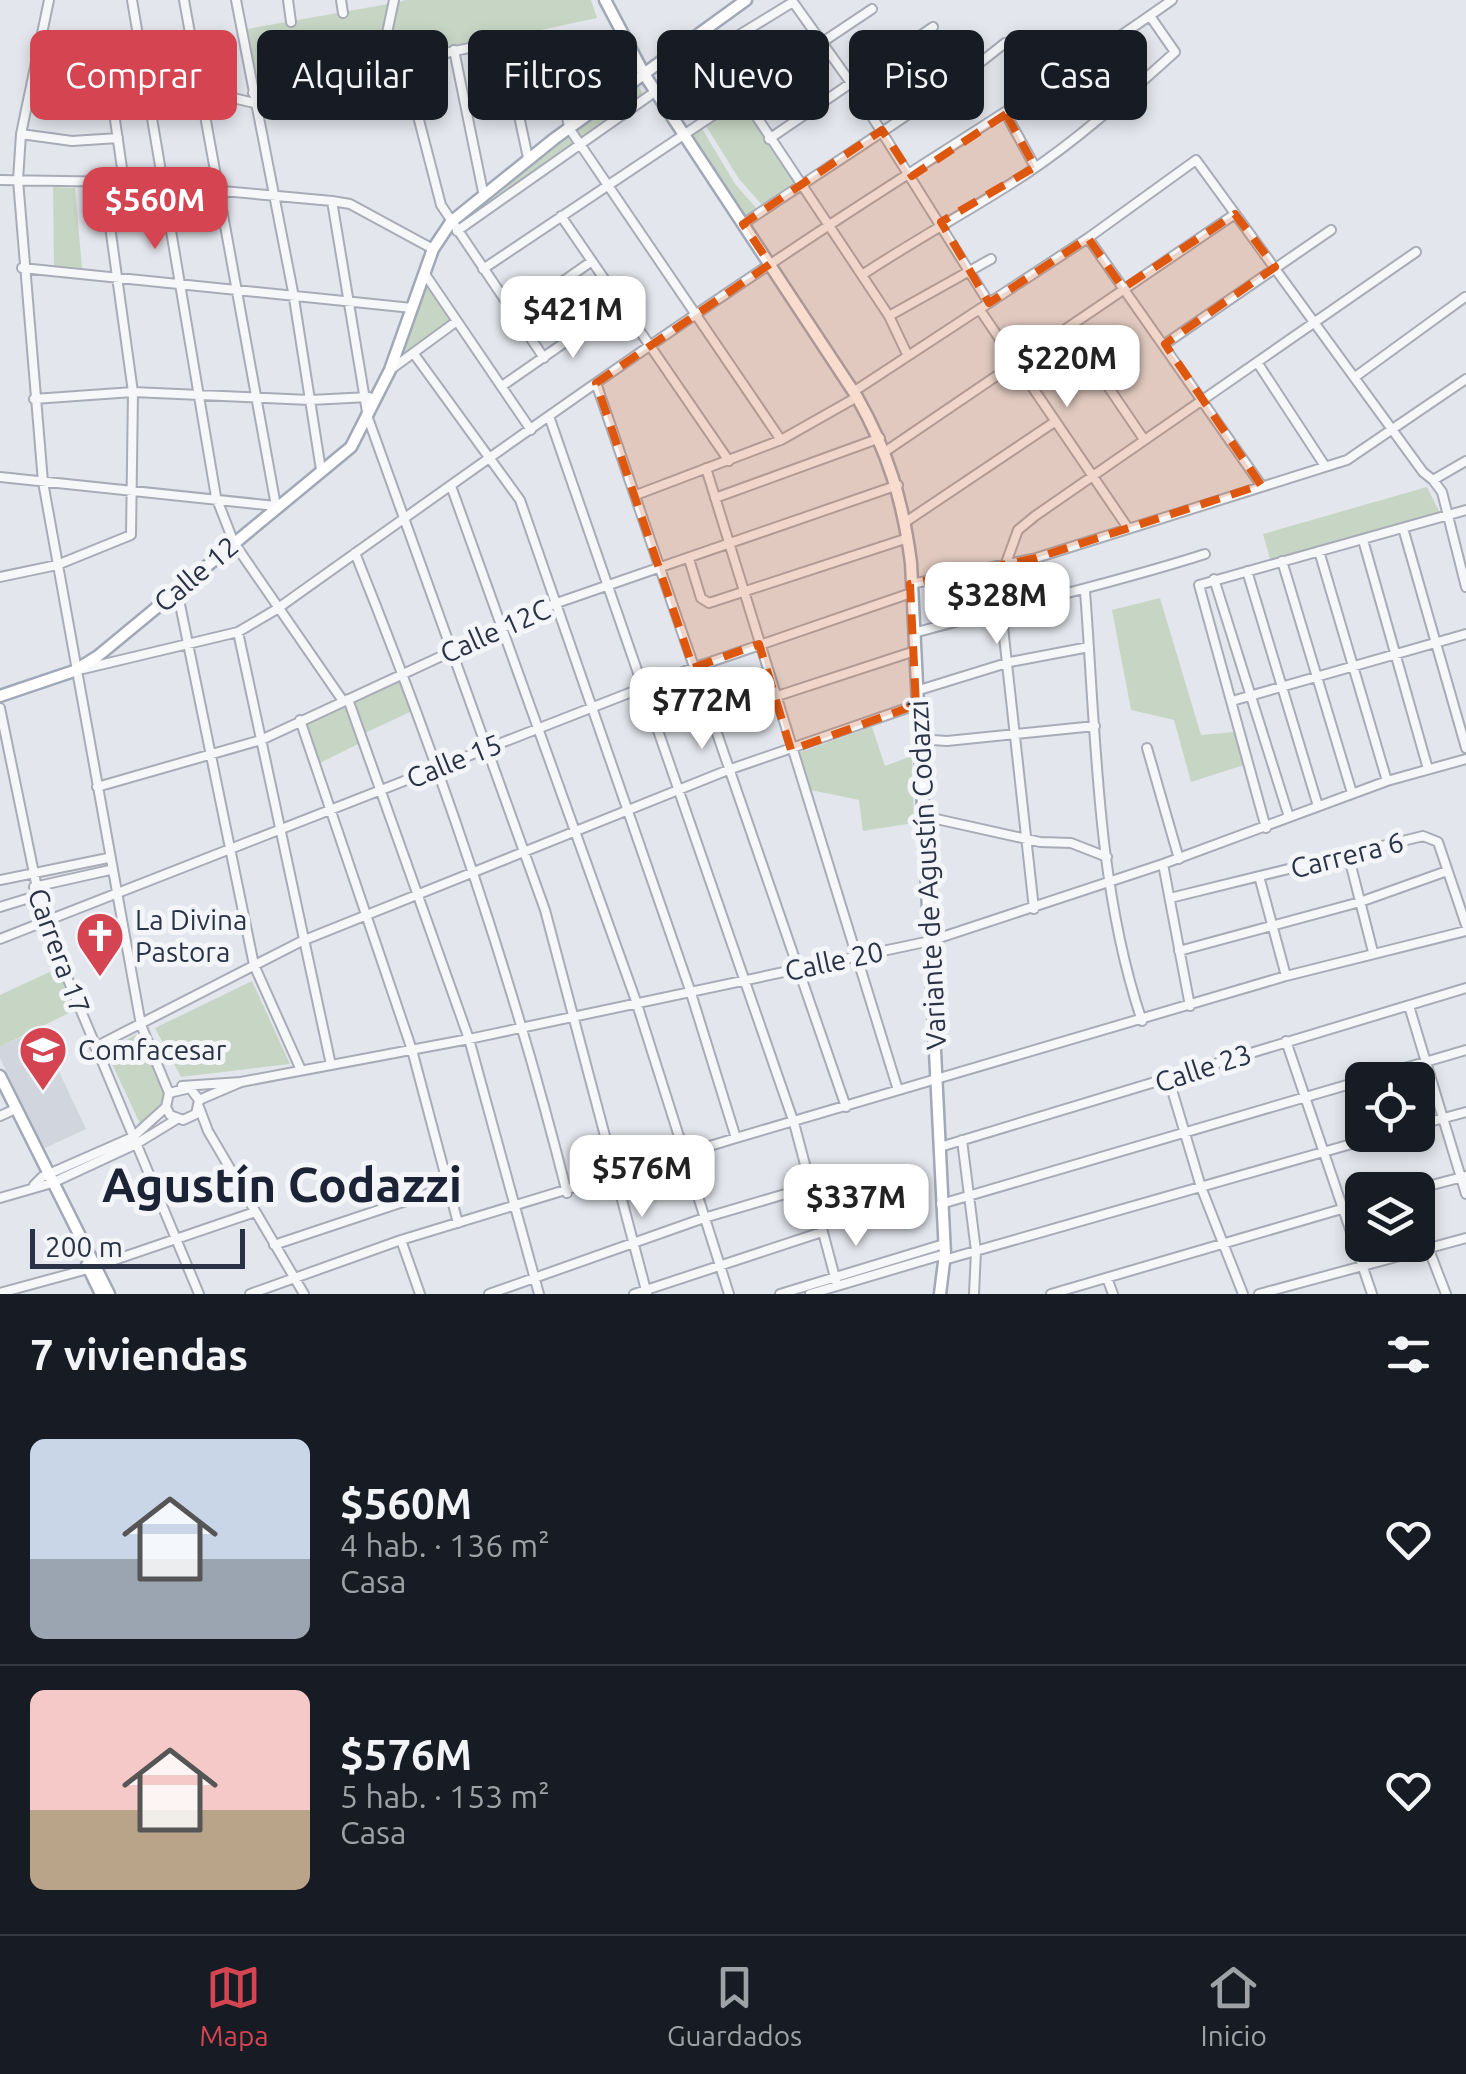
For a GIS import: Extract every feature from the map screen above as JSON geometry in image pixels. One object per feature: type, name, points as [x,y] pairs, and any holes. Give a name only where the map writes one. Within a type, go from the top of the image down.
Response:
[{"type":"main road","name":"Variante de Agustín Codazzi","points":[[604,0],[644,74],[855,395],[880,438],[898,485],[907,521],[938,1079],[944,1253],[940,1294]]},
{"type":"main road","name":"Calle 12","points":[[0,696],[74,671],[351,447],[390,370],[432,249],[483,192],[746,0]]},
{"type":"main road","points":[[0,1076],[44,1181]]},
{"type":"main road","points":[[0,1090],[5,1114],[109,1294]]},
{"type":"main road","points":[[91,1267],[101,1294]]},
{"type":"street","points":[[43,30],[49,0]]},
{"type":"street","points":[[132,0],[137,30]]},
{"type":"street","points":[[184,0],[189,30]]},
{"type":"street","points":[[236,0],[292,292],[321,470]]},
{"type":"street","points":[[288,0],[291,22]]},
{"type":"street","points":[[341,0],[343,13]]},
{"type":"street","points":[[388,30],[394,0]]},
{"type":"street","points":[[1130,30],[1172,0]]},
{"type":"street","points":[[746,30],[793,2],[815,30]]},
{"type":"street","points":[[829,39],[872,9]]},
{"type":"street","points":[[1147,78],[1175,52],[1150,16]]},
{"type":"street","points":[[928,30],[932,27]]},
{"type":"street","points":[[448,51],[503,41],[528,158]]},
{"type":"street","points":[[743,224],[882,130],[908,118],[1004,44]]},
{"type":"street","points":[[829,49],[849,78]]},
{"type":"street","points":[[454,50],[483,192]]},
{"type":"street","points":[[769,139],[849,84]]},
{"type":"street","points":[[454,227],[656,90]]},
{"type":"street","points":[[237,95],[257,97]]},
{"type":"street","points":[[30,97],[21,134],[18,180],[42,482],[140,1024],[169,1093],[166,1107],[135,1140]]},
{"type":"street","points":[[74,671],[238,632],[278,608],[770,264],[1004,115]]},
{"type":"street","points":[[115,120],[124,182]]},
{"type":"street","points":[[152,120],[216,496],[234,543],[346,700],[383,790],[468,1039],[540,1294]]},
{"type":"street","points":[[0,477],[216,496],[276,506],[205,120]]},
{"type":"street","points":[[419,120],[441,205],[544,358]]},
{"type":"street","points":[[568,120],[606,186],[781,440]]},
{"type":"street","points":[[484,269],[707,120]]},
{"type":"street","points":[[757,120],[889,316],[907,354]]},
{"type":"street","points":[[876,120],[989,303]]},
{"type":"street","points":[[1009,120],[1035,168]]},
{"type":"street","points":[[862,275],[941,222],[1035,168],[1095,120]]},
{"type":"street","points":[[21,134],[72,141],[118,138]]},
{"type":"street","points":[[636,495],[781,440],[855,395],[907,354],[1088,238],[1196,160],[1442,492],[1466,587]]},
{"type":"street","points":[[0,180],[124,182],[332,201],[350,204],[432,249]]},
{"type":"street","points":[[0,577],[56,565],[125,541],[131,535],[135,490],[133,392],[104,183]]},
{"type":"street","points":[[332,201],[368,418],[407,518],[523,851],[573,1015],[647,1292]]},
{"type":"street","points":[[886,451],[1235,214]]},
{"type":"street","points":[[562,216],[730,460]]},
{"type":"street","points":[[1165,344],[1331,230]]},
{"type":"street","points":[[1088,238],[1261,485]]},
{"type":"street","points":[[1006,563],[1018,530],[1144,438],[1416,252]]},
{"type":"street","points":[[889,316],[992,259]]},
{"type":"street","points":[[515,315],[592,260]]},
{"type":"street","points":[[22,268],[292,292],[412,308]]},
{"type":"street","points":[[424,274],[531,430]]},
{"type":"street","points":[[1355,377],[1465,297]]},
{"type":"street","points":[[502,386],[620,304]]},
{"type":"street","points":[[980,310],[1014,367],[1128,528]]},
{"type":"street","points":[[390,370],[458,322]]},
{"type":"street","points":[[1069,329],[1144,438]]},
{"type":"street","points":[[414,354],[520,500],[625,812],[690,990],[736,1138]]},
{"type":"street","points":[[1257,362],[1325,466]]},
{"type":"street","name":"Calle 15","points":[[0,939],[433,768],[911,588],[1128,528],[1347,460],[1466,379]]},
{"type":"street","points":[[596,383],[846,1107]]},
{"type":"street","points":[[34,400],[133,392],[310,400],[378,395]]},
{"type":"street","points":[[550,418],[794,1123],[836,1280]]},
{"type":"street","points":[[907,521],[1052,422]]},
{"type":"street","points":[[715,498],[880,438]]},
{"type":"street","points":[[1433,480],[1466,461]]},
{"type":"street","points":[[706,468],[898,1090]]},
{"type":"street","name":"Calle 12C","points":[[96,787],[262,740],[400,672],[554,604],[898,485]]},
{"type":"street","points":[[452,486],[636,1001],[729,1294]]},
{"type":"street","points":[[1266,828],[1199,588],[1214,579],[1466,510]]},
{"type":"street","points":[[1403,528],[1466,748]]},
{"type":"street","points":[[688,559],[705,603],[743,594],[908,538]]},
{"type":"street","points":[[1363,540],[1428,768]]},
{"type":"street","points":[[1319,551],[1387,780]]},
{"type":"street","points":[[355,553],[526,1028],[568,1193]]},
{"type":"street","points":[[914,633],[1084,591],[1205,554]]},
{"type":"street","points":[[1282,561],[1352,793]]},
{"type":"street","points":[[1247,570],[1318,806]]},
{"type":"street","points":[[1214,579],[1289,817]]},
{"type":"street","points":[[177,590],[254,965],[301,1070]]},
{"type":"street","points":[[1084,591],[1111,882],[1124,962],[1142,1021]]},
{"type":"street","points":[[1001,609],[1010,662],[1034,909]]},
{"type":"street","points":[[238,632],[331,1066]]},
{"type":"street","points":[[1232,701],[1466,634]]},
{"type":"street","points":[[916,691],[1010,662],[1089,647]]},
{"type":"street","points":[[710,718],[915,651]]},
{"type":"street","points":[[95,1048],[302,941],[728,770],[916,705]]},
{"type":"street","name":"Carrera 17","points":[[0,708],[44,922],[200,1294]]},
{"type":"street","points":[[300,720],[412,1050],[458,1223]]},
{"type":"street","points":[[918,739],[947,741],[1096,726]]},
{"type":"street","points":[[1147,748],[1178,858]]},
{"type":"street","name":"Calle 20","points":[[182,1086],[241,1082],[526,1028],[930,940],[1034,909],[1266,828],[1387,780],[1466,759]]},
{"type":"street","points":[[922,816],[1028,839],[1085,846],[1108,857]]},
{"type":"street","name":"Carrera 6","points":[[1170,898],[1432,837],[1448,870],[1466,928]]},
{"type":"street","points":[[1348,854],[1374,952]]},
{"type":"street","points":[[0,880],[108,858]]},
{"type":"street","points":[[1163,864],[1190,1006]]},
{"type":"street","points":[[0,906],[35,891],[110,870]]},
{"type":"street","points":[[1179,951],[1360,902],[1448,870]]},
{"type":"street","points":[[1258,876],[1286,976]]},
{"type":"street","points":[[250,1294],[401,1240],[568,1193],[736,1138],[1286,976],[1466,928]]},
{"type":"street","name":"Calle 23","points":[[940,1147],[1466,988]]},
{"type":"street","points":[[1409,1006],[1424,1062],[1466,1050]]},
{"type":"street","points":[[1286,1041],[1372,1294]]},
{"type":"street","points":[[1169,1080],[1201,1187],[1244,1294]]},
{"type":"street","name":"Calle 20","points":[[199,1103],[241,1082]]},
{"type":"street","points":[[941,1204],[1345,1084]]},
{"type":"street","points":[[169,1093],[182,1086],[196,1093],[208,1131],[304,1294]]},
{"type":"street","points":[[1435,1096],[1466,1194]]},
{"type":"street","points":[[190,1118],[199,1103]]},
{"type":"street","points":[[166,1107],[177,1119]]},
{"type":"street","points":[[1435,1120],[1466,1112]]},
{"type":"street","points":[[0,1198],[177,1119],[190,1118],[208,1131]]},
{"type":"street","points":[[962,1140],[976,1251],[974,1294]]},
{"type":"street","points":[[780,1294],[944,1253],[976,1251],[1345,1145]]},
{"type":"street","points":[[1435,1184],[1462,1177]]},
{"type":"street","points":[[488,1294],[704,1218],[809,1186]]},
{"type":"street","points":[[274,1245],[448,1187]]},
{"type":"street","points":[[1051,1294],[1345,1208]]},
{"type":"street","points":[[0,1293],[180,1239],[255,1212]]},
{"type":"street","points":[[634,1294],[822,1232]]},
{"type":"street","points":[[1435,1248],[1466,1238]]},
{"type":"street","points":[[401,1240],[420,1294]]},
{"type":"street","points":[[1259,1294],[1383,1262]]},
{"type":"street","points":[[1434,1262],[1446,1294]]},
{"type":"street","points":[[1107,1278],[1113,1294]]},
{"type":"street","points":[[810,1294],[836,1280]]},
{"type":"highlighted area","points":[[1006,114],[1035,167],[941,222],[989,303],[1088,238],[1123,288],[1235,214],[1275,267],[1165,344],[1261,485],[1036,558],[910,584],[916,705],[791,750],[759,644],[693,668],[596,383],[770,264],[743,224],[882,130],[912,176]]},
{"type":"shaded area","name":"Comfacesar","points":[[39,1029],[86,1129],[43,1149],[0,1058],[0,1047]]},
{"type":"green space","points":[[591,0],[597,18],[541,30],[468,30],[468,46],[448,50],[448,30],[391,30],[397,3]]},
{"type":"green space","points":[[388,4],[384,30],[257,30],[256,89],[247,29]]},
{"type":"green space","points":[[637,84],[645,97],[637,102]]},
{"type":"green space","points":[[588,120],[611,120],[580,141],[574,130]]},
{"type":"green space","points":[[714,120],[753,120],[796,185],[763,206],[739,179],[706,126]]},
{"type":"green space","points":[[701,127],[735,184],[758,210],[747,219],[691,134]]},
{"type":"green space","points":[[567,134],[575,145],[458,228],[455,223]]},
{"type":"green space","points":[[53,187],[75,188],[82,268],[54,267]]},
{"type":"green space","points":[[426,281],[453,321],[397,363]]},
{"type":"green space","points":[[1427,487],[1441,515],[1270,559],[1263,534]]},
{"type":"green space","points":[[1160,598],[1201,735],[1234,732],[1244,765],[1191,782],[1174,720],[1131,710],[1112,610]]},
{"type":"green space","points":[[399,679],[412,711],[365,733],[354,702]]},
{"type":"green space","points":[[346,703],[362,742],[318,764],[303,722]]},
{"type":"green space","points":[[872,727],[885,766],[912,756],[914,823],[863,831],[859,800],[806,789],[798,753]]},
{"type":"green space","points":[[58,968],[75,1010],[0,1047],[0,995]]},
{"type":"green space","points":[[252,981],[290,1064],[181,1077],[155,1028]]},
{"type":"green space","points":[[137,1034],[165,1094],[161,1107],[142,1128],[106,1051]]},
{"type":"place","name":"La Divina Pastora","points":[[100,978]]},
{"type":"place","name":"Comfacesar","points":[[43,1092]]},
{"type":"district","name":"Agustín Codazzi","points":[[282,1185]]}]
